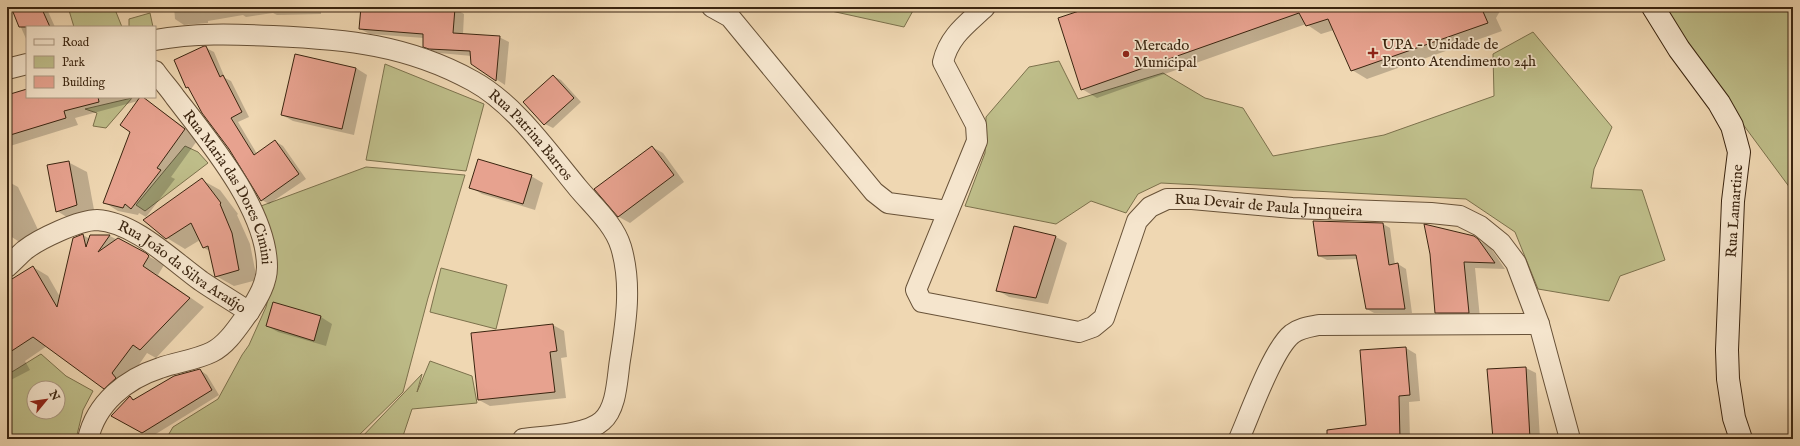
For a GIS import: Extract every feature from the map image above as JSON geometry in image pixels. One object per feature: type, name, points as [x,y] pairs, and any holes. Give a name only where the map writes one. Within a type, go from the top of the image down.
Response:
[{"type":"street","points":[[712,7],[730,17],[874,192],[888,202],[948,211]]},
{"type":"street","name":"Rua Devair de Paula Junqueira","points":[[985,7],[957,34],[946,49],[943,62],[976,125],[977,141],[916,290],[922,302],[1079,332],[1093,327],[1104,318],[1137,221],[1150,207],[1167,199],[1192,199],[1292,208],[1431,213],[1460,216],[1480,226],[1501,243],[1516,263],[1539,324]]},
{"type":"street","name":"Rua Lamartine","points":[[1652,7],[1679,49],[1719,103],[1732,126],[1739,152],[1733,201],[1727,350],[1728,379],[1734,418],[1741,439]]},
{"type":"street","name":"Rua Patrina Barros","points":[[156,40],[183,36],[233,34],[334,39],[369,43],[426,58],[475,81],[493,94],[522,121],[608,222],[620,244],[625,265],[628,294],[625,329],[614,395],[609,415],[600,423],[584,430],[523,439]]},
{"type":"street","points":[[7,69],[26,64]]},
{"type":"street","name":"Rua Maria das Dores Cimini","points":[[156,72],[220,158],[249,203],[264,238],[267,268],[261,292],[250,312]]},
{"type":"street","name":"Rua João da Silva Araújo","points":[[7,267],[25,250],[39,242],[73,226],[96,220],[116,224],[138,235],[202,282],[250,312],[228,339],[213,351],[159,368],[136,378],[123,387],[104,403],[91,427],[88,439]]},
{"type":"street","points":[[1239,439],[1280,348],[1293,333],[1305,328],[1319,326],[1539,324],[1570,439]]},
{"type":"green space","points":[[68,7],[114,7],[122,26],[74,26]]},
{"type":"green space","points":[[813,7],[915,7],[904,27]]},
{"type":"green space","points":[[1646,7],[1793,7],[1793,192],[1742,123]]},
{"type":"green space","points":[[150,13],[153,26],[129,26],[129,19]]},
{"type":"green space","points":[[1533,32],[1612,127],[1594,169],[1591,188],[1642,190],[1665,260],[1620,276],[1609,301],[1538,289],[1515,232],[1466,199],[1161,183],[1138,194],[1126,213],[1091,201],[1056,224],[965,206],[985,153],[986,117],[1029,67],[1059,61],[1078,99],[1163,73],[1205,98],[1243,108],[1273,156],[1384,135],[1494,96],[1493,54]]},
{"type":"green space","points":[[385,64],[484,104],[466,171],[366,160]]},
{"type":"green space","points":[[132,98],[106,128],[93,126],[97,113],[85,109]]},
{"type":"green space","points":[[185,146],[198,152],[208,163],[145,211],[136,205]]},
{"type":"green space","points":[[366,167],[465,175],[428,298],[403,392],[355,439],[166,439],[173,427],[218,399],[249,345],[266,307],[277,264],[261,206]]},
{"type":"green space","points":[[441,268],[507,285],[496,329],[430,312]]},
{"type":"green space","points":[[41,354],[66,376],[93,391],[83,410],[76,439],[7,439],[7,375]]},
{"type":"green space","points":[[430,361],[472,376],[477,403],[412,409],[403,436],[360,439],[422,374],[417,392]]},
{"type":"building","points":[[11,7],[41,7],[50,26],[26,26],[19,27]]},
{"type":"building","points":[[361,7],[455,8],[453,33],[500,36],[496,81],[471,64],[470,51],[429,49],[423,47],[423,34],[359,29]]},
{"type":"building","name":"Mercado Municipal","points":[[1091,7],[1481,7],[1488,23],[1351,71],[1328,19],[1306,26],[1299,13],[1081,90],[1058,18]]},
{"type":"building","points":[[206,46],[220,77],[223,75],[242,112],[231,118],[254,155],[275,140],[299,174],[261,201],[229,149],[202,113],[188,87],[186,88],[174,60]]},
{"type":"building","points":[[295,54],[356,68],[342,129],[281,115]]},
{"type":"building","points":[[553,75],[574,98],[544,125],[523,102]]},
{"type":"building","points":[[26,89],[26,98],[98,98],[99,102],[64,111],[66,118],[7,136],[7,95]]},
{"type":"building","points":[[139,98],[144,98],[185,129],[157,168],[161,170],[131,209],[125,204],[123,208],[103,203],[130,132],[120,125]]},
{"type":"building","points":[[652,146],[674,175],[618,217],[594,189]]},
{"type":"building","points":[[478,159],[532,175],[523,204],[469,188]]},
{"type":"building","points":[[69,161],[77,205],[56,212],[47,165]]},
{"type":"building","points":[[202,178],[221,203],[220,204],[232,233],[239,270],[215,277],[208,246],[203,248],[191,223],[166,239],[143,220]]},
{"type":"building","points":[[1313,221],[1383,223],[1389,265],[1398,263],[1405,309],[1366,309],[1356,255],[1318,256]]},
{"type":"building","points":[[1424,224],[1474,236],[1478,239],[1495,263],[1464,262],[1469,313],[1435,313],[1430,254]]},
{"type":"building","points":[[1014,226],[1056,236],[1036,298],[996,291]]},
{"type":"building","points":[[83,234],[86,247],[90,235],[110,235],[98,252],[118,238],[146,253],[149,256],[143,266],[190,298],[140,350],[133,345],[112,373],[116,378],[104,389],[33,337],[7,354],[7,282],[33,266],[57,307],[73,238]]},
{"type":"building","points":[[273,302],[321,316],[314,341],[266,326]]},
{"type":"building","points":[[553,324],[557,351],[550,352],[555,392],[478,400],[471,333]]},
{"type":"building","points":[[1406,347],[1410,395],[1399,396],[1400,439],[1327,439],[1327,430],[1366,425],[1360,350]]},
{"type":"building","points":[[1526,367],[1530,439],[1493,439],[1487,369]]},
{"type":"building","points":[[200,369],[212,390],[142,433],[111,416],[130,396],[133,400],[174,376]]},
{"type":"place","name":"UPA - Unidade de Pronto Atendimento 24h","points":[[1373,53]]},
{"type":"place","name":"Mercado Municipal","points":[[1126,54]]}]
